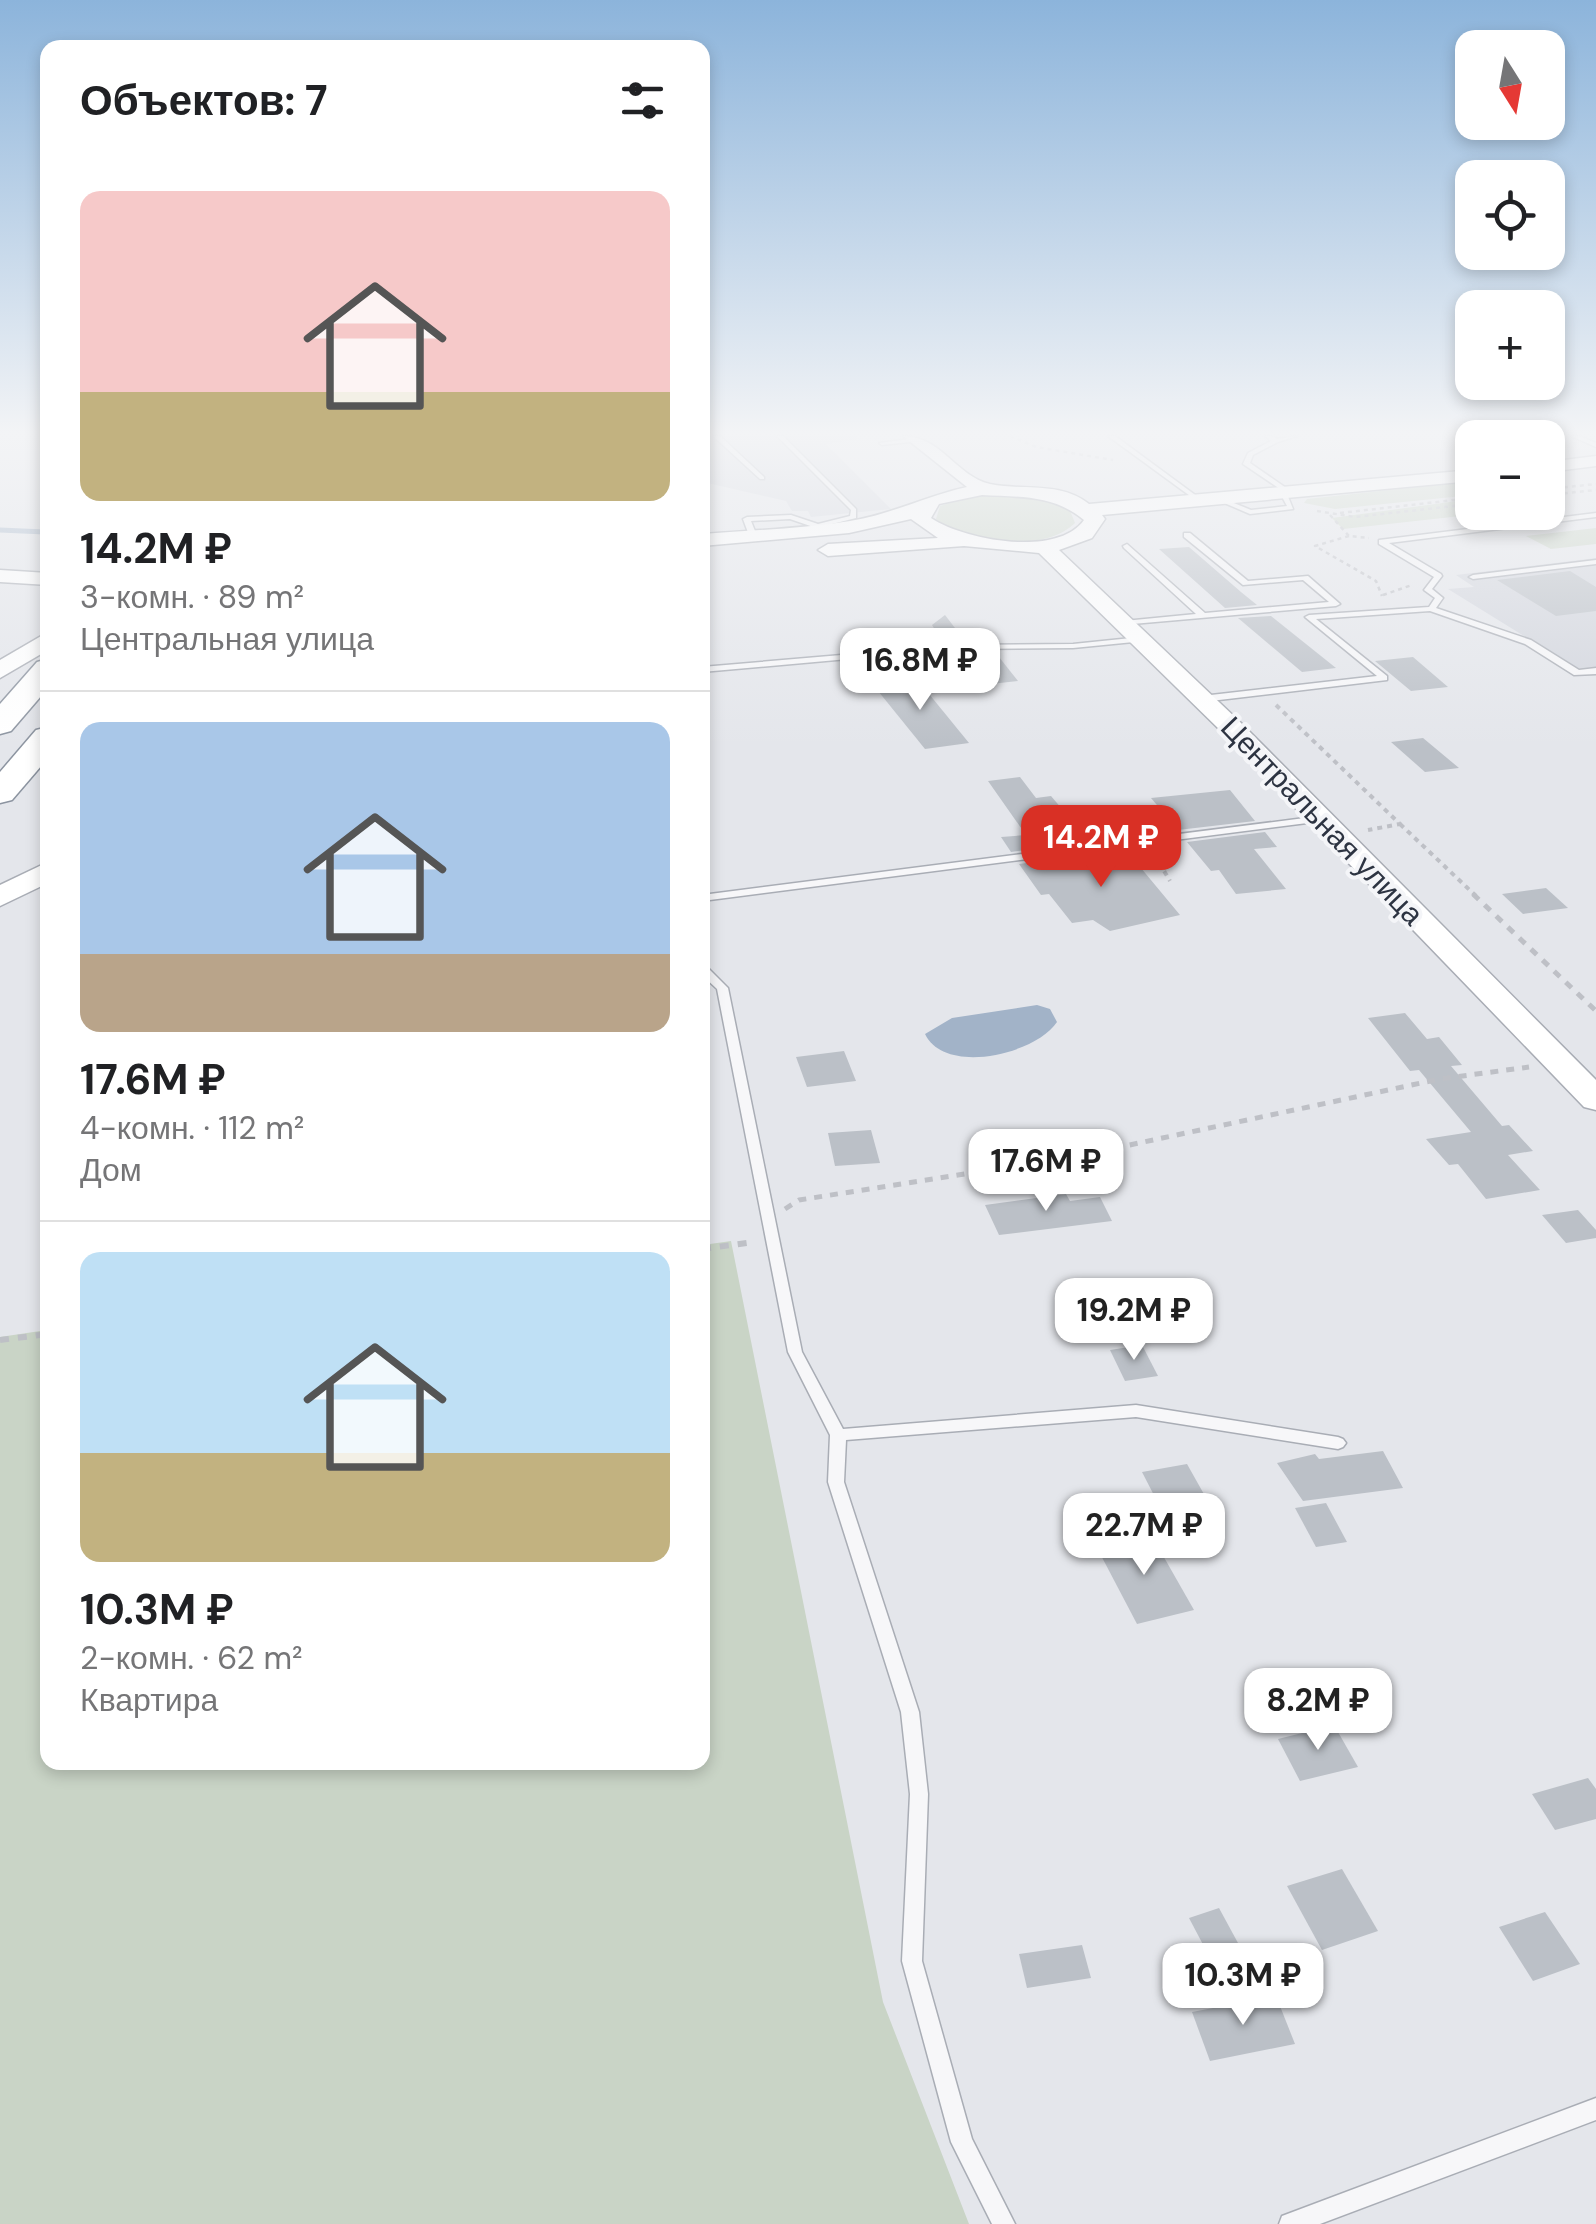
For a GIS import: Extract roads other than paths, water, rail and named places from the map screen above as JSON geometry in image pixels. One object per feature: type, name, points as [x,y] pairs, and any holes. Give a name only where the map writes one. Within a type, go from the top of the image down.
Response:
[{"type":"highway","points":[[0,724],[40,677]]},
{"type":"highway","points":[[0,793],[40,747]]},
{"type":"main road","points":[[961,540],[970,543]]},
{"type":"main road","points":[[710,560],[970,543],[1044,546],[1066,540]]},
{"type":"main road","name":"Центральная улица","points":[[1044,546],[1202,699],[1596,1100]]},
{"type":"main road","points":[[0,556],[40,558]]},
{"type":"main road","points":[[0,578],[40,578]]},
{"type":"main road","points":[[0,671],[40,644]]},
{"type":"main road","points":[[0,897],[40,875]]},
{"type":"lane","points":[[710,669],[959,647],[1042,645],[1203,616],[1336,604],[1305,578],[1246,584],[1193,540]]},
{"type":"lane","points":[[1400,540],[1382,542],[1438,576],[1428,590],[1439,598],[1432,609]]},
{"type":"lane","points":[[1126,546],[1203,616]]},
{"type":"lane","points":[[1472,578],[1596,562]]},
{"type":"lane","points":[[1202,699],[1384,678],[1309,617],[1382,609],[1432,609],[1528,642],[1577,674],[1596,672]]},
{"type":"lane","points":[[710,897],[1320,819]]},
{"type":"lane","points":[[710,976],[722,988],[794,1352],[838,1435],[836,1482],[910,1712],[919,1794],[912,1961],[962,2142],[1004,2224]]},
{"type":"lane","points":[[838,1435],[1136,1411],[1338,1443]]},
{"type":"lane","points":[[1290,2224],[1596,2110]]},
{"type":"water","points":[[1037,1005],[1050,1009],[1057,1022],[1046,1033],[1011,1051],[991,1056],[951,1054],[936,1047],[925,1034],[952,1018]]}]
